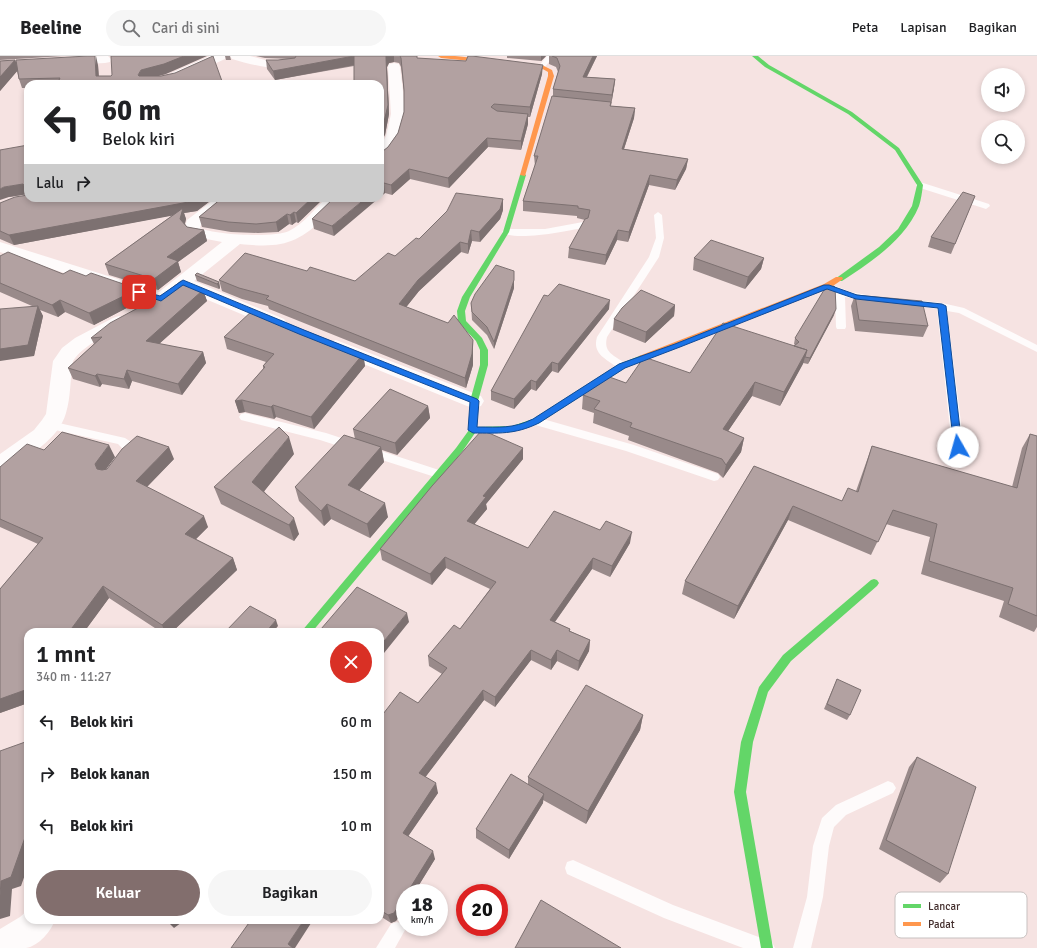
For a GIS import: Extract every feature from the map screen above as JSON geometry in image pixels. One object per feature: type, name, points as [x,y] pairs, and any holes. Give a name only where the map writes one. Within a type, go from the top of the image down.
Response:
[{"type":"street","points":[[164,80],[220,56]]},
{"type":"street","points":[[236,56],[264,64],[291,63]]},
{"type":"street","points":[[309,628],[473,430],[474,401],[484,365],[484,350],[479,340],[462,322],[461,311],[466,297],[506,232],[534,121],[547,101],[551,76],[550,71],[542,67],[441,56]]},
{"type":"street","points":[[473,430],[507,430],[521,428],[536,421],[622,366],[826,286],[856,269],[881,249],[905,224],[915,208],[920,185],[897,148],[850,113],[767,66],[755,56]]},
{"type":"street","points":[[53,62],[106,62]]},
{"type":"street","points":[[384,151],[393,139],[398,123],[394,67]]},
{"type":"street","points":[[221,202],[193,223],[192,229],[197,233],[235,240],[277,239],[293,236],[331,202]]},
{"type":"street","points":[[0,465],[41,435],[50,425],[56,414],[63,361],[69,352],[82,342],[161,299],[235,240]]},
{"type":"street","points":[[0,247],[161,299]]},
{"type":"street","points":[[183,282],[294,329]]},
{"type":"street","points":[[322,341],[474,401]]},
{"type":"street","points":[[766,948],[740,792],[747,742],[763,690],[787,658],[874,583]]},
{"type":"street","points":[[0,947],[32,928],[36,924]]},
{"type":"lane","points":[[542,67],[551,56]]},
{"type":"lane","points":[[920,185],[986,206]]},
{"type":"lane","points":[[622,366],[603,352],[600,344],[602,337],[654,257],[660,238],[658,215]]},
{"type":"lane","points":[[506,232],[527,234],[542,233],[583,225]]},
{"type":"lane","points":[[826,286],[856,297],[880,299]]},
{"type":"lane","points":[[840,292],[841,327]]},
{"type":"lane","points":[[895,301],[942,306],[961,310],[1037,349]]},
{"type":"lane","points":[[942,306],[958,447]]},
{"type":"lane","points":[[725,326],[740,331]]},
{"type":"lane","points":[[245,417],[322,436],[438,474]]},
{"type":"lane","points":[[536,421],[630,448],[714,477]]},
{"type":"lane","points":[[50,425],[121,441],[127,445],[129,449],[118,465]]},
{"type":"lane","points":[[802,948],[815,897],[821,846],[828,823],[841,810],[888,788]]},
{"type":"lane","points":[[573,868],[670,912],[766,948]]},
{"type":"lane","points":[[386,948],[396,930]]},
{"type":"building","points":[[95,56],[96,76],[111,76],[111,56],[184,56],[164,64],[141,70],[138,75],[161,76],[175,73],[213,56],[222,80],[59,80],[60,78],[19,79],[16,60]]},
{"type":"building","points":[[296,56],[354,56],[273,71],[266,60],[295,58]]},
{"type":"building","points":[[354,56],[386,56],[388,105],[384,122],[384,80],[354,80]]},
{"type":"building","points":[[400,56],[417,56],[417,58],[466,61],[468,56],[472,56],[543,65],[530,107],[494,104],[491,107],[497,111],[528,114],[521,141],[487,138],[448,178],[409,169],[391,185],[384,183],[384,150],[398,133],[404,112],[404,90]]},
{"type":"building","points":[[552,56],[593,56],[583,77],[615,79],[612,95],[553,89],[560,66],[557,58]]},
{"type":"building","points":[[15,60],[0,77],[0,61]]},
{"type":"building","points":[[552,96],[611,102],[610,106],[635,108],[622,149],[688,159],[677,180],[650,175],[629,232],[618,230],[606,255],[569,248],[585,219],[588,218],[590,210],[578,208],[578,206],[523,201],[538,156],[534,156]]},
{"type":"building","points":[[24,146],[24,186],[23,184],[0,189],[0,150]]},
{"type":"building","points":[[963,192],[975,196],[955,244],[931,237]]},
{"type":"building","points":[[456,193],[503,199],[500,209],[479,232],[471,230],[468,244],[460,242],[418,280],[399,304],[448,323],[454,315],[473,340],[472,354],[465,378],[266,299],[269,296],[239,288],[219,280],[245,253],[307,271],[310,267],[355,281],[388,253],[395,256],[416,238],[419,239],[447,211]]},
{"type":"building","points":[[24,196],[24,202],[189,202],[9,235],[0,231],[0,203],[15,197]]},
{"type":"building","points":[[217,202],[308,202],[296,213],[294,212],[290,215],[287,214],[276,222],[256,224],[228,222],[199,217]]},
{"type":"building","points":[[330,202],[361,202],[332,226],[312,219]]},
{"type":"building","points":[[183,208],[180,219],[187,227],[204,230],[167,257],[178,261],[154,279],[105,264]]},
{"type":"building","points":[[711,240],[764,258],[748,277],[694,258]]},
{"type":"building","points":[[8,252],[63,274],[70,270],[86,276],[91,273],[138,289],[89,313],[60,300],[52,305],[0,283],[0,256]]},
{"type":"building","points":[[496,265],[514,271],[514,280],[494,342],[487,327],[472,312],[471,303],[475,294]]},
{"type":"building","points":[[197,273],[219,282],[217,284],[195,275]]},
{"type":"building","points":[[181,281],[203,290],[146,341],[203,352],[178,384],[127,370],[124,379],[97,374],[95,376],[68,368],[102,337],[91,338],[110,323],[164,294]]},
{"type":"building","points":[[559,284],[610,300],[558,364],[552,362],[536,382],[531,380],[514,399],[491,391],[544,295],[548,296]]},
{"type":"building","points":[[834,286],[836,309],[810,358],[805,357],[807,350],[794,346],[799,342],[795,338],[824,290]]},
{"type":"building","points":[[641,290],[675,305],[646,332],[614,319],[622,308]]},
{"type":"building","points":[[855,295],[922,301],[928,326],[859,320]]},
{"type":"building","points":[[38,306],[28,345],[0,349],[0,309]]},
{"type":"building","points":[[253,310],[363,354],[311,417],[273,405],[271,407],[242,400],[235,401],[265,367],[263,366],[274,354],[224,337]]},
{"type":"building","points":[[723,323],[807,350],[784,392],[755,382],[723,429],[744,438],[726,465],[722,459],[630,427],[632,423],[594,409],[600,401],[583,395],[593,382],[604,375],[626,383],[644,357],[690,373]]},
{"type":"building","points":[[390,389],[428,406],[395,443],[353,429]]},
{"type":"building","points":[[279,427],[289,437],[252,482],[294,518],[289,525],[214,487]]},
{"type":"building","points":[[482,430],[523,448],[483,496],[486,497],[467,521],[528,548],[554,511],[600,530],[606,521],[632,532],[612,566],[593,558],[550,620],[570,629],[569,631],[590,640],[579,661],[557,650],[551,660],[531,650],[495,697],[483,690],[419,773],[436,783],[403,833],[433,851],[413,884],[396,884],[396,910],[394,913],[388,915],[384,912],[384,713],[400,692],[418,703],[447,668],[428,656],[454,625],[460,629],[496,582],[445,557],[430,574],[380,549],[432,486]]},
{"type":"building","points":[[62,432],[109,445],[95,464],[97,469],[102,470],[107,469],[122,449],[137,436],[169,447],[136,481],[204,516],[185,534],[233,558],[162,625],[103,586],[72,628],[24,628],[24,690],[0,699],[0,589],[43,538],[0,519],[0,467],[27,444],[44,450]]},
{"type":"building","points":[[1030,434],[1037,436],[1037,616],[1008,604],[1013,588],[929,561],[937,524],[893,510],[878,542],[793,506],[738,606],[685,581],[754,466],[842,501],[848,488],[858,492],[872,446],[1017,488]]},
{"type":"building","points":[[344,435],[381,447],[348,485],[385,503],[367,524],[327,504],[321,511],[295,487]]},
{"type":"building","points":[[357,587],[407,613],[384,641],[384,628],[322,628]]},
{"type":"building","points":[[250,606],[276,620],[269,628],[229,628]]},
{"type":"building","points":[[837,679],[861,690],[850,715],[827,704]]},
{"type":"building","points":[[586,685],[643,715],[588,811],[528,777]]},
{"type":"building","points":[[24,742],[24,840],[11,877],[1,881],[0,896],[0,751]]},
{"type":"building","points":[[917,757],[976,787],[948,874],[886,840]]},
{"type":"building","points":[[511,774],[544,794],[509,850],[476,829]]},
{"type":"building","points":[[541,900],[621,948],[515,948]]},
{"type":"building","points":[[248,924],[301,924],[288,944],[293,948],[231,948]]},
{"type":"traffic: fast","points":[[755,56],[767,66],[850,113],[897,149],[920,185],[915,206],[908,220],[900,230],[881,249],[839,279]]},
{"type":"traffic: fast","points":[[473,430],[474,401],[484,365],[484,350],[479,340],[462,322],[461,311],[466,297],[506,232],[523,175]]},
{"type":"traffic: fast","points":[[309,628],[459,450],[473,430],[512,429],[536,421],[622,366],[642,358]]},
{"type":"traffic: fast","points":[[767,948],[740,792],[747,742],[763,690],[787,658],[874,583]]},
{"type":"traffic: slow","points":[[441,56],[542,67],[550,71],[551,76],[523,175]]},
{"type":"traffic: slow","points":[[642,358],[827,286],[839,279]]},
{"type":"route","points":[[139,292],[161,299],[183,282],[301,332],[474,401],[473,430],[507,430],[521,428],[536,421],[604,376],[622,366],[677,346],[826,286],[856,297],[942,306],[958,447]]}]
